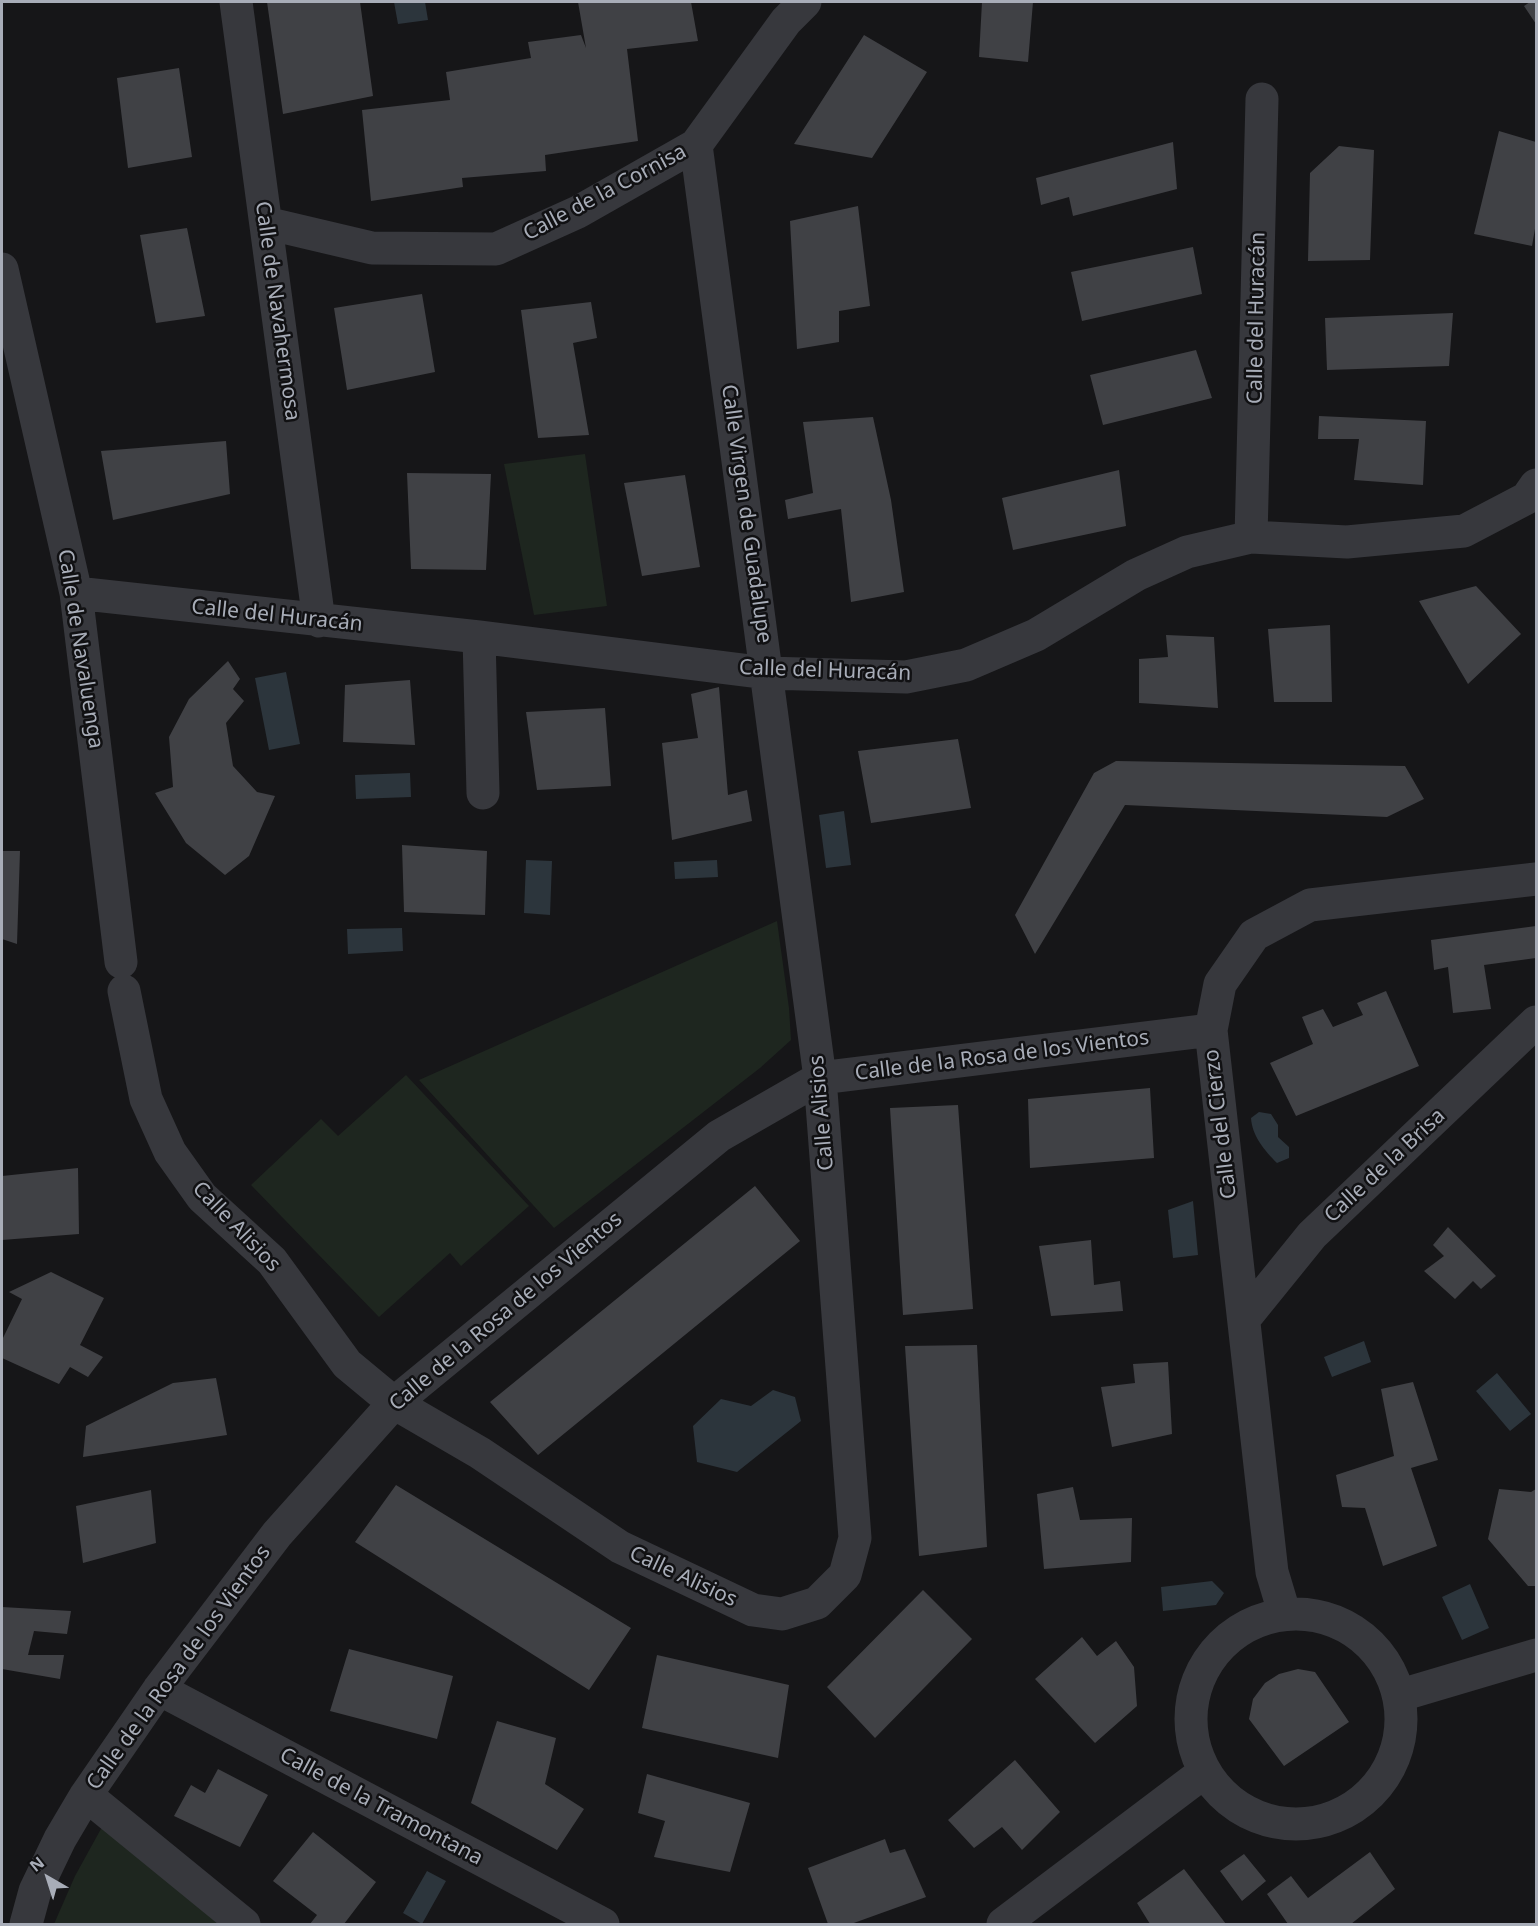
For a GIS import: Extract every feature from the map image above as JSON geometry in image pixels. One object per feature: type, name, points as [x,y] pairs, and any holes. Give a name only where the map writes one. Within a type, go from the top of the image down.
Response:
[{"type":"street","name":"Calle de Navahermosa","points":[[236,2],[319,621]]},
{"type":"street","name":"Calle de la Cornisa","points":[[266,222],[372,248],[496,249],[578,212],[696,145],[786,21],[805,2]]},
{"type":"street","name":"Calle del Huracán","points":[[1251,537],[1262,99]]},
{"type":"street","name":"Calle Virgen de Guadalupe","points":[[696,145],[798,919]]},
{"type":"street","name":"Calle de Navaluenga","points":[[2,269],[76,593],[123,977]]},
{"type":"street","name":"Calle del Huracán","points":[[76,593],[479,637],[767,673],[906,677],[966,664],[1036,635],[1136,575],[1187,552],[1251,537],[1347,542],[1464,531],[1527,498],[1536,485]]},
{"type":"street","points":[[479,637],[483,793]]},
{"type":"street","name":"Calle del Cierzo","points":[[1284,1612],[1272,1572],[1211,1030],[1220,984],[1254,935],[1310,905],[1536,879]]},
{"type":"street","name":"Calle Alisios","points":[[123,977],[146,1099],[170,1152],[202,1197],[272,1261],[347,1364],[394,1403],[480,1453],[620,1547],[753,1610],[782,1614],[817,1604],[845,1575],[855,1538],[820,1078],[798,919]]},
{"type":"street","name":"Calle de la Brisa","points":[[1244,1319],[1312,1235],[1536,1022]]},
{"type":"street","name":"Calle de la Rosa de los Vientos","points":[[26,1924],[35,1891],[60,1839],[86,1795],[159,1689],[277,1534],[394,1403],[719,1136],[820,1078],[1211,1030]]},
{"type":"street","points":[[1284,1612],[1332,1618],[1383,1655],[1401,1695],[1402,1739],[1377,1790],[1332,1820],[1275,1825],[1231,1805],[1203,1773],[1189,1719],[1203,1665],[1239,1628],[1284,1612]]},
{"type":"street","points":[[1401,1695],[1536,1655]]},
{"type":"street","name":"Calle de la Tramontana","points":[[159,1689],[603,1924]]},
{"type":"street","points":[[1003,1924],[1203,1773]]},
{"type":"street","points":[[86,1795],[244,1924]]},
{"type":"shaded area","points":[[394,2],[425,2],[428,20],[398,24]]},
{"type":"shaded area","points":[[585,454],[607,606],[534,615],[504,464]]},
{"type":"shaded area","points":[[286,672],[300,744],[269,750],[255,678]]},
{"type":"shaded area","points":[[410,773],[411,797],[356,799],[355,775]]},
{"type":"shaded area","points":[[844,811],[851,865],[826,868],[819,815]]},
{"type":"shaded area","points":[[526,860],[552,861],[550,915],[524,913]]},
{"type":"shaded area","points":[[717,860],[718,877],[675,879],[674,862]]},
{"type":"shaded area","points":[[777,921],[791,1040],[760,1068],[554,1228],[419,1080]]},
{"type":"shaded area","points":[[402,928],[403,951],[348,954],[347,929]]},
{"type":"shaded area","points":[[406,1075],[529,1206],[461,1266],[450,1253],[379,1317],[251,1185],[321,1119],[338,1136]]},
{"type":"shaded area","points":[[1259,1112],[1271,1114],[1278,1125],[1278,1137],[1289,1147],[1289,1158],[1277,1163],[1260,1143],[1251,1118]]},
{"type":"shaded area","points":[[1193,1201],[1198,1255],[1173,1258],[1168,1210]]},
{"type":"shaded area","points":[[1364,1341],[1371,1362],[1332,1377],[1324,1357]]},
{"type":"shaded area","points":[[1497,1373],[1531,1414],[1510,1431],[1476,1391]]},
{"type":"shaded area","points":[[773,1390],[795,1397],[801,1421],[737,1472],[697,1462],[693,1426],[721,1399],[751,1406]]},
{"type":"shaded area","points":[[1212,1581],[1224,1593],[1216,1605],[1163,1611],[1161,1587]]},
{"type":"shaded area","points":[[1470,1584],[1489,1628],[1462,1640],[1442,1597]]},
{"type":"shaded area","points":[[102,1827],[219,1924],[54,1924],[75,1876]]},
{"type":"shaded area","points":[[427,1871],[446,1881],[422,1924],[403,1913]]},
{"type":"building","points":[[267,2],[360,2],[373,96],[283,114]]},
{"type":"building","points":[[578,2],[691,2],[698,41],[627,49],[638,141],[545,155],[546,171],[462,178],[463,187],[371,201],[362,110],[450,100],[446,72],[531,58],[528,42],[581,35],[586,48]]},
{"type":"building","points":[[982,2],[1033,2],[1028,62],[979,57]]},
{"type":"building","points":[[1530,2],[1536,2],[1536,24],[1524,6]]},
{"type":"building","points":[[864,35],[927,72],[872,158],[794,144]]},
{"type":"building","points":[[179,68],[192,157],[128,168],[117,78]]},
{"type":"building","points":[[1499,131],[1536,142],[1536,223],[1532,246],[1474,234]]},
{"type":"building","points":[[1173,142],[1177,189],[1073,216],[1069,197],[1041,205],[1036,178]]},
{"type":"building","points":[[1339,146],[1374,150],[1370,260],[1308,261],[1310,173]]},
{"type":"building","points":[[858,206],[870,306],[839,311],[839,342],[797,349],[790,221]]},
{"type":"building","points":[[187,228],[205,316],[156,323],[140,235]]},
{"type":"building","points":[[1193,247],[1202,294],[1082,321],[1071,272]]},
{"type":"building","points":[[422,294],[435,372],[347,390],[334,308]]},
{"type":"building","points":[[591,302],[597,338],[573,343],[589,435],[538,438],[521,310]]},
{"type":"building","points":[[1453,313],[1449,366],[1327,370],[1325,318]]},
{"type":"building","points":[[1196,350],[1212,398],[1103,425],[1090,375]]},
{"type":"building","points":[[1319,416],[1426,421],[1423,485],[1354,480],[1359,439],[1318,439]]},
{"type":"building","points":[[873,417],[891,500],[904,592],[851,602],[841,509],[788,519],[785,500],[813,493],[803,422]]},
{"type":"building","points":[[226,441],[230,494],[113,520],[101,451]]},
{"type":"building","points":[[1119,470],[1126,526],[1013,550],[1002,498]]},
{"type":"building","points":[[407,473],[491,474],[486,570],[411,569]]},
{"type":"building","points":[[685,475],[700,567],[642,576],[624,483]]},
{"type":"building","points":[[1476,586],[1521,634],[1468,684],[1419,601]]},
{"type":"building","points":[[1330,625],[1332,702],[1274,702],[1268,629]]},
{"type":"building","points":[[1166,635],[1214,637],[1218,708],[1139,703],[1139,659],[1168,657]]},
{"type":"building","points":[[228,661],[240,679],[233,689],[244,701],[226,723],[233,766],[257,792],[275,796],[249,856],[225,875],[186,843],[155,793],[173,787],[169,737],[189,699]]},
{"type":"building","points":[[410,680],[415,745],[343,742],[345,685]]},
{"type":"building","points":[[719,687],[728,795],[747,790],[752,821],[672,840],[662,743],[698,738],[691,694]]},
{"type":"building","points":[[605,708],[611,786],[537,790],[526,712]]},
{"type":"building","points":[[958,739],[971,808],[871,823],[858,751]]},
{"type":"building","points":[[1116,761],[1405,766],[1424,799],[1387,817],[1125,805],[1035,954],[1015,915],[1094,773]]},
{"type":"building","points":[[402,845],[487,851],[485,915],[404,912]]},
{"type":"building","points":[[2,851],[20,851],[17,944],[2,939]]},
{"type":"building","points":[[1536,926],[1536,958],[1484,965],[1491,1009],[1453,1013],[1448,967],[1434,970],[1431,940]]},
{"type":"building","points":[[1386,991],[1419,1066],[1296,1116],[1270,1063],[1313,1044],[1302,1017],[1323,1009],[1333,1027],[1363,1015],[1357,1003]]},
{"type":"building","points":[[1150,1088],[1154,1158],[1030,1168],[1028,1099]]},
{"type":"building","points":[[958,1105],[973,1309],[903,1315],[890,1108]]},
{"type":"building","points":[[78,1168],[79,1234],[2,1240],[2,1176]]},
{"type":"building","points":[[755,1186],[800,1241],[538,1455],[490,1402]]},
{"type":"building","points":[[1448,1227],[1496,1276],[1481,1289],[1473,1281],[1455,1299],[1424,1271],[1444,1256],[1433,1245]]},
{"type":"building","points":[[1091,1240],[1094,1285],[1120,1281],[1123,1311],[1051,1316],[1039,1246]]},
{"type":"building","points":[[51,1272],[104,1298],[80,1345],[103,1357],[88,1377],[70,1367],[59,1384],[2,1358],[2,1340],[22,1299],[9,1292]]},
{"type":"building","points":[[977,1345],[987,1547],[919,1556],[905,1346]]},
{"type":"building","points":[[1168,1362],[1172,1434],[1112,1447],[1101,1387],[1135,1383],[1133,1364]]},
{"type":"building","points":[[216,1378],[227,1435],[83,1457],[86,1426],[173,1383]]},
{"type":"building","points":[[1413,1382],[1438,1460],[1411,1468],[1437,1546],[1383,1566],[1365,1508],[1342,1507],[1336,1475],[1394,1456],[1381,1389]]},
{"type":"building","points":[[396,1485],[631,1628],[589,1690],[355,1542]]},
{"type":"building","points":[[1073,1487],[1080,1520],[1132,1518],[1131,1562],[1044,1569],[1037,1494]]},
{"type":"building","points":[[1499,1489],[1531,1492],[1536,1489],[1536,1586],[1528,1586],[1488,1539]]},
{"type":"building","points":[[151,1490],[156,1543],[83,1563],[76,1506]]},
{"type":"building","points":[[923,1590],[972,1639],[875,1738],[827,1687]]},
{"type":"building","points":[[2,1607],[71,1611],[67,1634],[34,1631],[28,1655],[64,1655],[60,1679],[2,1669]]},
{"type":"building","points":[[1082,1637],[1097,1656],[1116,1641],[1134,1667],[1137,1706],[1095,1743],[1035,1679]]},
{"type":"building","points":[[349,1649],[453,1676],[437,1739],[330,1711]]},
{"type":"building","points":[[657,1655],[789,1685],[778,1758],[642,1728]]},
{"type":"building","points":[[1298,1669],[1315,1672],[1349,1722],[1284,1766],[1249,1719],[1253,1699],[1265,1683],[1279,1674]]},
{"type":"building","points":[[497,1721],[556,1738],[545,1784],[584,1809],[557,1850],[471,1803]]},
{"type":"building","points":[[1015,1760],[1060,1812],[1022,1850],[1002,1827],[974,1848],[948,1820]]},
{"type":"building","points":[[218,1769],[268,1795],[240,1847],[174,1816],[191,1785],[205,1793]]},
{"type":"building","points":[[647,1774],[750,1803],[730,1872],[654,1857],[665,1821],[638,1813]]},
{"type":"building","points":[[313,1832],[376,1882],[344,1924],[310,1924],[317,1915],[273,1881]]},
{"type":"building","points":[[885,1839],[890,1853],[905,1849],[926,1897],[851,1924],[828,1924],[808,1868]]},
{"type":"building","points":[[1370,1852],[1395,1889],[1351,1924],[1288,1924],[1267,1894],[1291,1876],[1308,1898]]},
{"type":"building","points":[[1244,1854],[1266,1881],[1242,1901],[1220,1871]]},
{"type":"building","points":[[1184,1869],[1226,1924],[1150,1924],[1137,1903]]}]
